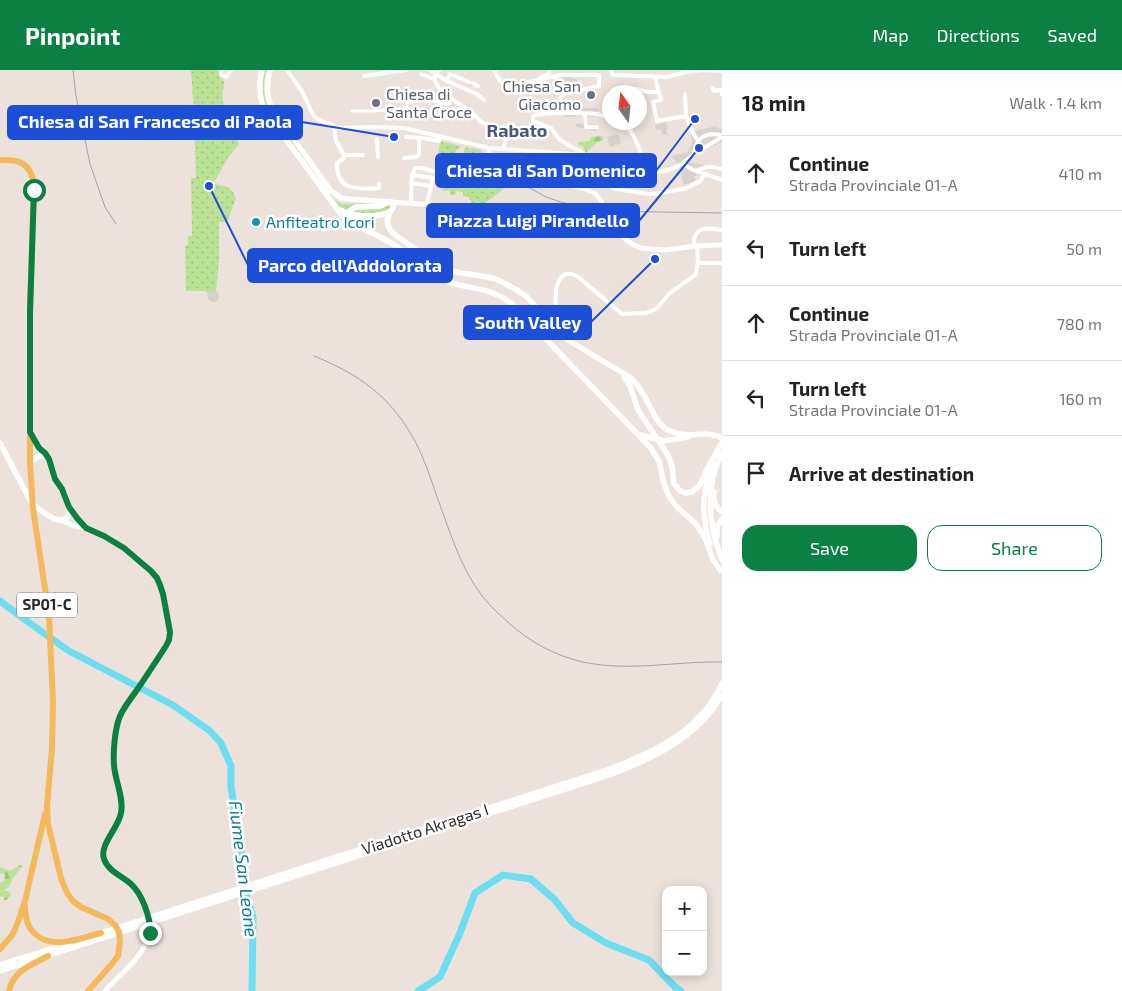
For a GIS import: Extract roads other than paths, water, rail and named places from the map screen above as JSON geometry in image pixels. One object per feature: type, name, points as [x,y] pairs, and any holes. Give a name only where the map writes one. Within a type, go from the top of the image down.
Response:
[{"type":"main road","points":[[262,70],[259,91],[265,111],[336,207],[348,217],[393,244],[445,280],[453,284],[485,290],[496,294],[512,304],[639,434],[656,454],[670,498],[696,524],[705,538],[713,560],[721,573]]},
{"type":"main road","points":[[270,70],[267,93],[272,109],[332,191],[341,198],[391,207]]},
{"type":"main road","points":[[0,160],[21,162],[28,168],[34,183],[30,312],[30,462]]},
{"type":"main road","points":[[348,217],[350,210],[354,207],[391,207]]},
{"type":"main road","points":[[348,217],[356,215],[381,215],[391,207]]},
{"type":"main road","points":[[391,207],[387,220],[394,234],[435,264],[450,271],[498,280],[518,290],[568,340],[631,378],[646,397],[656,420],[665,429],[682,435],[713,434],[722,438]]},
{"type":"main road","points":[[618,370],[627,379],[638,410],[671,461],[674,484],[680,492],[686,493],[696,489],[700,485],[707,469],[722,453]]},
{"type":"main road","points":[[0,443],[31,502],[54,519],[66,519],[69,514],[69,507],[65,494],[55,479],[48,456],[39,448],[30,432]]},
{"type":"main road","points":[[639,434],[664,440],[679,439],[699,434]]},
{"type":"main road","points":[[721,573],[709,539],[704,513],[705,492],[722,442]]},
{"type":"main road","points":[[30,452],[39,448]]},
{"type":"main road","points":[[30,452],[39,456],[48,456]]},
{"type":"main road","points":[[30,462],[39,456]]},
{"type":"main road","points":[[716,459],[714,498],[717,507],[722,512]]},
{"type":"main road","points":[[716,459],[710,495],[710,512],[714,538],[722,560]]},
{"type":"main road","name":"SP01-C","points":[[30,462],[33,509],[49,615],[53,702],[52,748],[47,806]]},
{"type":"main road","points":[[722,519],[716,532],[722,552]]},
{"type":"main road","name":"Viadotto Akragas I","points":[[102,936],[607,770],[640,757],[672,740],[694,723],[707,708],[722,683]]},
{"type":"main road","name":"Viadotto Akragas I","points":[[102,936],[629,768],[686,737],[708,715],[722,695]]},
{"type":"main road","points":[[47,806],[50,836],[67,893],[81,907],[108,919],[115,925],[118,932],[120,942],[118,956],[88,991]]},
{"type":"main road","points":[[0,949],[13,934],[25,901],[47,806]]},
{"type":"main road","points":[[25,901],[26,921],[31,930],[45,940],[64,942],[102,936]]},
{"type":"main road","points":[[0,971],[102,936]]},
{"type":"main road","points":[[0,965],[102,936]]},
{"type":"main road","points":[[9,991],[10,985],[19,972],[48,956]]},
{"type":"street","points":[[221,70],[221,75],[224,77],[231,70]]},
{"type":"street","points":[[286,70],[301,90],[313,116],[334,127],[404,128],[489,148],[600,156],[645,172],[665,171],[681,164],[722,136]]},
{"type":"street","points":[[364,76],[406,70]]},
{"type":"street","points":[[430,70],[435,77],[438,87],[445,95],[471,111],[480,121],[506,140],[503,149]]},
{"type":"street","points":[[435,77],[439,70]]},
{"type":"street","points":[[494,70],[502,83],[508,86],[560,75],[599,75],[598,86],[562,94],[563,114]]},
{"type":"street","points":[[539,80],[541,77],[549,74],[549,70]]},
{"type":"street","points":[[611,70],[612,75],[655,78],[702,70],[722,71]]},
{"type":"street","points":[[421,74],[446,81],[477,94],[484,100]]},
{"type":"street","points":[[446,81],[450,74],[478,86]]},
{"type":"street","points":[[655,78],[661,100],[653,102],[657,121],[686,116]]},
{"type":"street","points":[[713,88],[714,91],[721,90],[722,94]]},
{"type":"street","points":[[418,92],[442,104],[448,104],[452,99]]},
{"type":"street","points":[[647,92],[659,92]]},
{"type":"street","points":[[685,94],[686,116],[698,141]]},
{"type":"street","points":[[352,110],[404,109],[407,107],[407,103],[418,101]]},
{"type":"street","points":[[584,155],[559,139],[551,128],[534,122],[532,118],[536,114],[597,114],[602,116]]},
{"type":"street","points":[[585,114],[586,126],[597,127]]},
{"type":"street","points":[[334,127],[336,141],[344,155]]},
{"type":"street","points":[[376,128],[378,157]]},
{"type":"street","points":[[630,130],[634,136],[645,172]]},
{"type":"street","points":[[694,154],[698,141],[705,135],[715,134],[722,136]]},
{"type":"street","points":[[406,137],[439,141],[440,137]]},
{"type":"street","points":[[404,158],[419,154],[419,138]]},
{"type":"street","points":[[489,148],[492,172],[496,183],[500,186],[547,176],[558,184],[592,192],[603,202],[604,218],[618,227],[617,232]]},
{"type":"street","points":[[344,155],[363,155]]},
{"type":"street","points":[[344,155],[343,159],[336,166],[339,177],[345,184],[356,189],[379,188],[379,184]]},
{"type":"street","points":[[681,164],[722,180]]},
{"type":"street","points":[[492,172],[495,176],[502,178],[537,169],[570,170],[608,187],[656,194],[687,188],[700,181],[704,167],[722,169]]},
{"type":"street","points":[[411,203],[412,175],[415,168],[442,174]]},
{"type":"street","points":[[412,175],[432,178],[427,204]]},
{"type":"street","points":[[412,183],[431,186]]},
{"type":"street","points":[[391,207],[400,203],[463,207],[501,224],[560,220],[593,222],[606,225],[632,244],[641,248],[665,250],[722,245]]},
{"type":"street","points":[[554,311],[556,292],[560,281],[569,272],[577,276],[620,313],[652,311],[670,293],[695,275],[698,263],[694,237],[698,231],[704,229],[722,230]]},
{"type":"street","points":[[698,263],[722,263]]},
{"type":"street","points":[[69,507],[86,528]]},
{"type":"street","points":[[60,520],[104,536],[124,548],[151,571],[160,585],[163,594],[170,635],[166,646],[120,715],[117,727],[114,756],[115,773],[122,810],[120,818],[104,847],[103,854],[107,865],[130,883],[138,893],[146,910],[150,933],[144,948],[136,960],[105,991]]},
{"type":"waterway","name":"Fiume San Leone","points":[[0,601],[69,651],[173,705],[210,731],[221,743],[231,766],[231,787],[242,855],[240,873],[253,918],[252,991]]},
{"type":"waterway","name":"Fiume San Leone","points":[[418,991],[440,977],[460,933],[475,893],[503,875],[531,879],[555,900],[573,923],[606,943],[649,960],[681,991]]},
{"type":"tunnel","points":[[531,338],[554,311]]},
{"type":"railway","points":[[73,70],[76,96],[90,164],[105,207],[116,224]]},
{"type":"railway","points":[[528,187],[546,197],[561,202],[603,211],[722,213]]},
{"type":"railway","points":[[314,356],[366,384],[377,392],[397,413],[420,450],[461,561],[468,574],[486,601],[518,631],[553,652],[583,662],[600,665],[635,666],[722,662]]},
{"type":"place","name":"Chiesa San Giacomo","points":[[591,95]]},
{"type":"place","name":"Chiesa di Santa Croce","points":[[376,103]]},
{"type":"place","name":"Chiesa di San Domenico","points":[[695,119]]},
{"type":"place","name":"Chiesa di San Francesco di Paola","points":[[394,137]]},
{"type":"place","name":"Piazza Luigi Pirandello","points":[[699,148]]},
{"type":"place","name":"Parco dell’Addolorata","points":[[209,186]]},
{"type":"place","name":"Anfiteatro Icori","points":[[256,222]]},
{"type":"place","name":"South Valley","points":[[655,259]]},
{"type":"district","name":"Rabato","points":[[517,131]]}]
